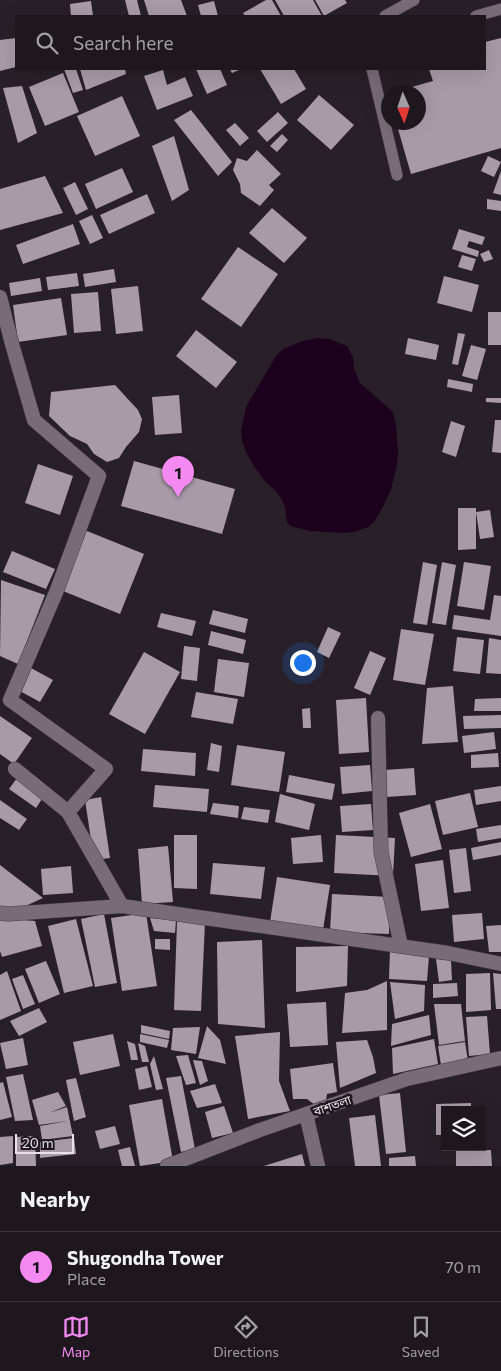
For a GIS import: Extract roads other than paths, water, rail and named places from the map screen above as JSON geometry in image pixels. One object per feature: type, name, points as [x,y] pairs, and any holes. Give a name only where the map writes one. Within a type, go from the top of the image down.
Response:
[{"type":"street","points":[[0,297],[34,420],[99,476],[57,590],[10,700],[106,769],[68,812]]},
{"type":"street","points":[[378,718],[381,852],[400,946]]},
{"type":"street","points":[[14,769],[68,812],[122,906]]},
{"type":"street","points":[[0,913],[122,906],[448,953],[501,964]]},
{"type":"street","name":"বাশতলা","points":[[167,1166],[260,1130],[407,1079],[501,1058]]},
{"type":"street","points":[[306,1114],[318,1166]]},
{"type":"lane","points":[[387,15],[414,0]]},
{"type":"lane","points":[[480,15],[501,9]]},
{"type":"lane","points":[[372,70],[397,175]]},
{"type":"place","name":"Shugondha Tower","points":[[178,497]]}]
